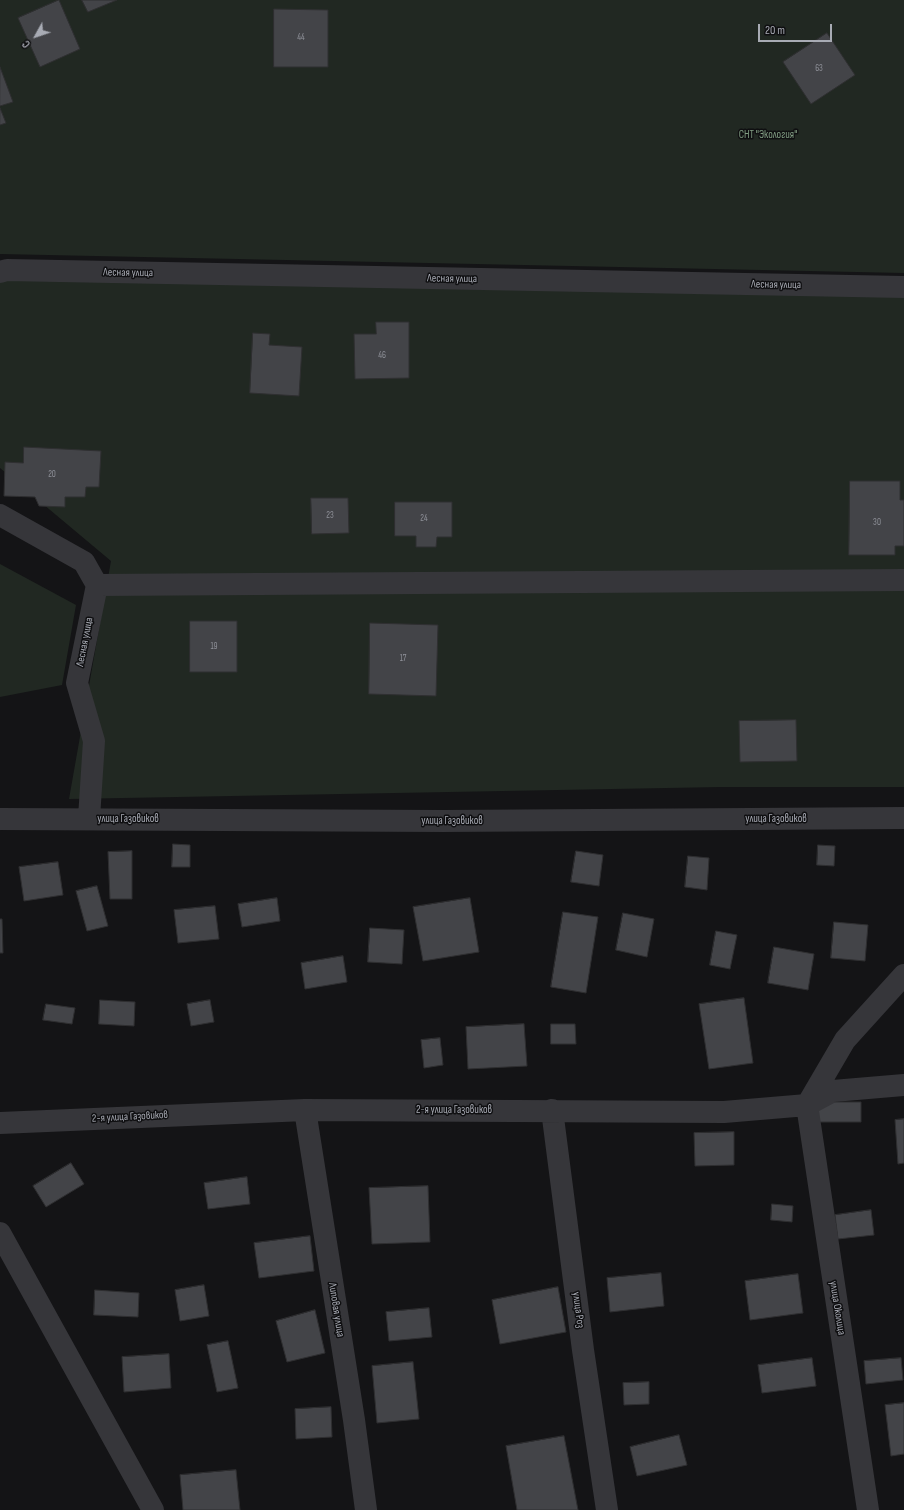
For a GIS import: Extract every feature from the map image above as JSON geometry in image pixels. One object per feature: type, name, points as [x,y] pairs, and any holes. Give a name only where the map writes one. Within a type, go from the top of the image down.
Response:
[{"type":"street","name":"Лесная улица","points":[[0,272],[7,270],[904,287]]},
{"type":"street","points":[[0,515],[84,562],[97,585],[904,580]]},
{"type":"street","name":"Лесная улица","points":[[89,818],[94,741],[77,683],[97,585]]},
{"type":"street","name":"улица Газовиков","points":[[0,819],[89,818],[451,821],[904,818]]},
{"type":"street","points":[[807,1105],[845,1040],[904,975]]},
{"type":"street","name":"2-я улица Газовиков","points":[[0,1123],[305,1110],[724,1112],[807,1105],[833,1091],[904,1085]]},
{"type":"street","name":"улица Околица","points":[[807,1105],[868,1510]]},
{"type":"street","name":"Липовая улица","points":[[305,1110],[354,1420],[366,1510]]},
{"type":"street","name":"улица Роз","points":[[552,1110],[583,1350],[607,1510]]},
{"type":"street","points":[[0,1232],[154,1510]]},
{"type":"green space","name":"СНТ \"Экология\"","points":[[0,0],[904,0],[904,273],[0,254]]},
{"type":"green space","points":[[0,272],[904,278],[904,787],[721,787],[69,799],[111,561],[0,468]]},
{"type":"green space","points":[[0,564],[76,605],[62,685],[0,697]]},
{"type":"building","points":[[59,0],[80,49],[40,67],[18,18]]},
{"type":"building","points":[[82,0],[117,0],[88,12]]},
{"type":"building","points":[[274,9],[328,10],[328,67],[274,67]]},
{"type":"building","points":[[827,33],[855,75],[811,104],[783,62]]},
{"type":"building","points":[[0,67],[13,102],[0,106]]},
{"type":"building","points":[[0,108],[6,123],[0,125]]},
{"type":"building","points":[[376,322],[409,322],[409,378],[355,379],[354,334],[376,334]]},
{"type":"building","points":[[253,333],[270,334],[269,345],[302,347],[299,396],[250,393]]},
{"type":"building","points":[[24,447],[101,451],[99,487],[86,487],[85,497],[65,497],[65,507],[39,506],[35,497],[4,496],[5,462],[23,463]]},
{"type":"building","points":[[850,481],[900,481],[900,500],[904,500],[904,546],[895,546],[895,555],[849,555]]},
{"type":"building","points":[[311,498],[348,498],[349,533],[312,534]]},
{"type":"building","points":[[395,502],[452,502],[452,537],[437,537],[436,547],[416,547],[416,536],[395,536]]},
{"type":"building","points":[[190,621],[237,621],[237,672],[190,672]]},
{"type":"building","points":[[370,623],[438,625],[436,696],[369,694]]},
{"type":"building","points":[[796,720],[797,761],[740,762],[739,721]]},
{"type":"building","points":[[173,844],[190,845],[190,867],[172,867]]},
{"type":"building","points":[[818,845],[835,846],[834,866],[817,865]]},
{"type":"building","points":[[132,851],[132,899],[110,899],[108,852]]},
{"type":"building","points":[[576,851],[603,855],[599,886],[571,882]]},
{"type":"building","points":[[688,856],[709,858],[707,890],[685,887]]},
{"type":"building","points":[[58,862],[63,895],[24,901],[19,867]]},
{"type":"building","points":[[97,886],[108,926],[87,931],[76,891]]},
{"type":"building","points":[[277,898],[280,921],[242,927],[238,904]]},
{"type":"building","points":[[470,898],[479,952],[423,961],[413,907]]},
{"type":"building","points":[[215,906],[219,939],[178,943],[174,910]]},
{"type":"building","points":[[563,912],[598,917],[586,993],[551,987]]},
{"type":"building","points":[[623,913],[654,919],[647,957],[616,950]]},
{"type":"building","points":[[0,919],[2,919],[3,953],[0,953]]},
{"type":"building","points":[[834,922],[868,925],[865,961],[831,958]]},
{"type":"building","points":[[370,928],[404,930],[402,964],[368,962]]},
{"type":"building","points":[[716,931],[737,935],[730,969],[710,965]]},
{"type":"building","points":[[774,947],[814,954],[808,990],[768,983]]},
{"type":"building","points":[[343,956],[347,982],[305,989],[301,963]]},
{"type":"building","points":[[744,998],[753,1063],[709,1069],[699,1004]]},
{"type":"building","points":[[100,1000],[135,1002],[134,1026],[99,1024]]},
{"type":"building","points":[[210,1000],[214,1022],[191,1026],[187,1004]]},
{"type":"building","points":[[46,1004],[75,1008],[72,1024],[43,1020]]},
{"type":"building","points":[[524,1024],[527,1066],[468,1069],[466,1027]]},
{"type":"building","points":[[551,1024],[575,1024],[576,1044],[551,1044]]},
{"type":"building","points":[[440,1038],[443,1065],[424,1068],[421,1040]]},
{"type":"building","points":[[818,1102],[861,1102],[861,1122],[819,1122]]},
{"type":"building","points":[[904,1119],[904,1163],[898,1164],[895,1120]]},
{"type":"building","points":[[734,1132],[734,1165],[695,1166],[694,1133]]},
{"type":"building","points":[[71,1163],[84,1184],[46,1207],[33,1186]]},
{"type":"building","points":[[247,1177],[250,1204],[208,1209],[204,1183]]},
{"type":"building","points":[[428,1186],[430,1242],[372,1244],[369,1188]]},
{"type":"building","points":[[772,1204],[793,1206],[792,1222],[771,1220]]},
{"type":"building","points":[[871,1210],[874,1235],[838,1239],[835,1215]]},
{"type":"building","points":[[310,1236],[314,1271],[259,1278],[254,1243]]},
{"type":"building","points":[[661,1273],[664,1306],[610,1312],[607,1278]]},
{"type":"building","points":[[798,1274],[803,1313],[750,1320],[745,1281]]},
{"type":"building","points":[[204,1285],[209,1316],[180,1321],[175,1290]]},
{"type":"building","points":[[558,1287],[566,1332],[500,1344],[492,1300]]},
{"type":"building","points":[[95,1290],[139,1293],[138,1317],[94,1315]]},
{"type":"building","points":[[429,1308],[432,1337],[389,1341],[386,1312]]},
{"type":"building","points":[[315,1310],[325,1353],[287,1362],[276,1321]]},
{"type":"building","points":[[228,1341],[238,1388],[217,1392],[207,1345]]},
{"type":"building","points":[[169,1354],[171,1388],[124,1392],[122,1357]]},
{"type":"building","points":[[812,1358],[816,1386],[762,1393],[758,1365]]},
{"type":"building","points":[[901,1358],[903,1380],[866,1384],[864,1361]]},
{"type":"building","points":[[413,1362],[419,1419],[377,1423],[372,1366]]},
{"type":"building","points":[[649,1382],[649,1404],[624,1405],[623,1383]]},
{"type":"building","points":[[904,1403],[904,1454],[891,1456],[885,1405]]},
{"type":"building","points":[[331,1407],[332,1437],[296,1439],[295,1409]]},
{"type":"building","points":[[679,1435],[687,1465],[637,1476],[630,1447]]},
{"type":"building","points":[[564,1436],[578,1510],[517,1510],[506,1446]]},
{"type":"building","points":[[236,1470],[240,1510],[183,1510],[180,1475]]}]
